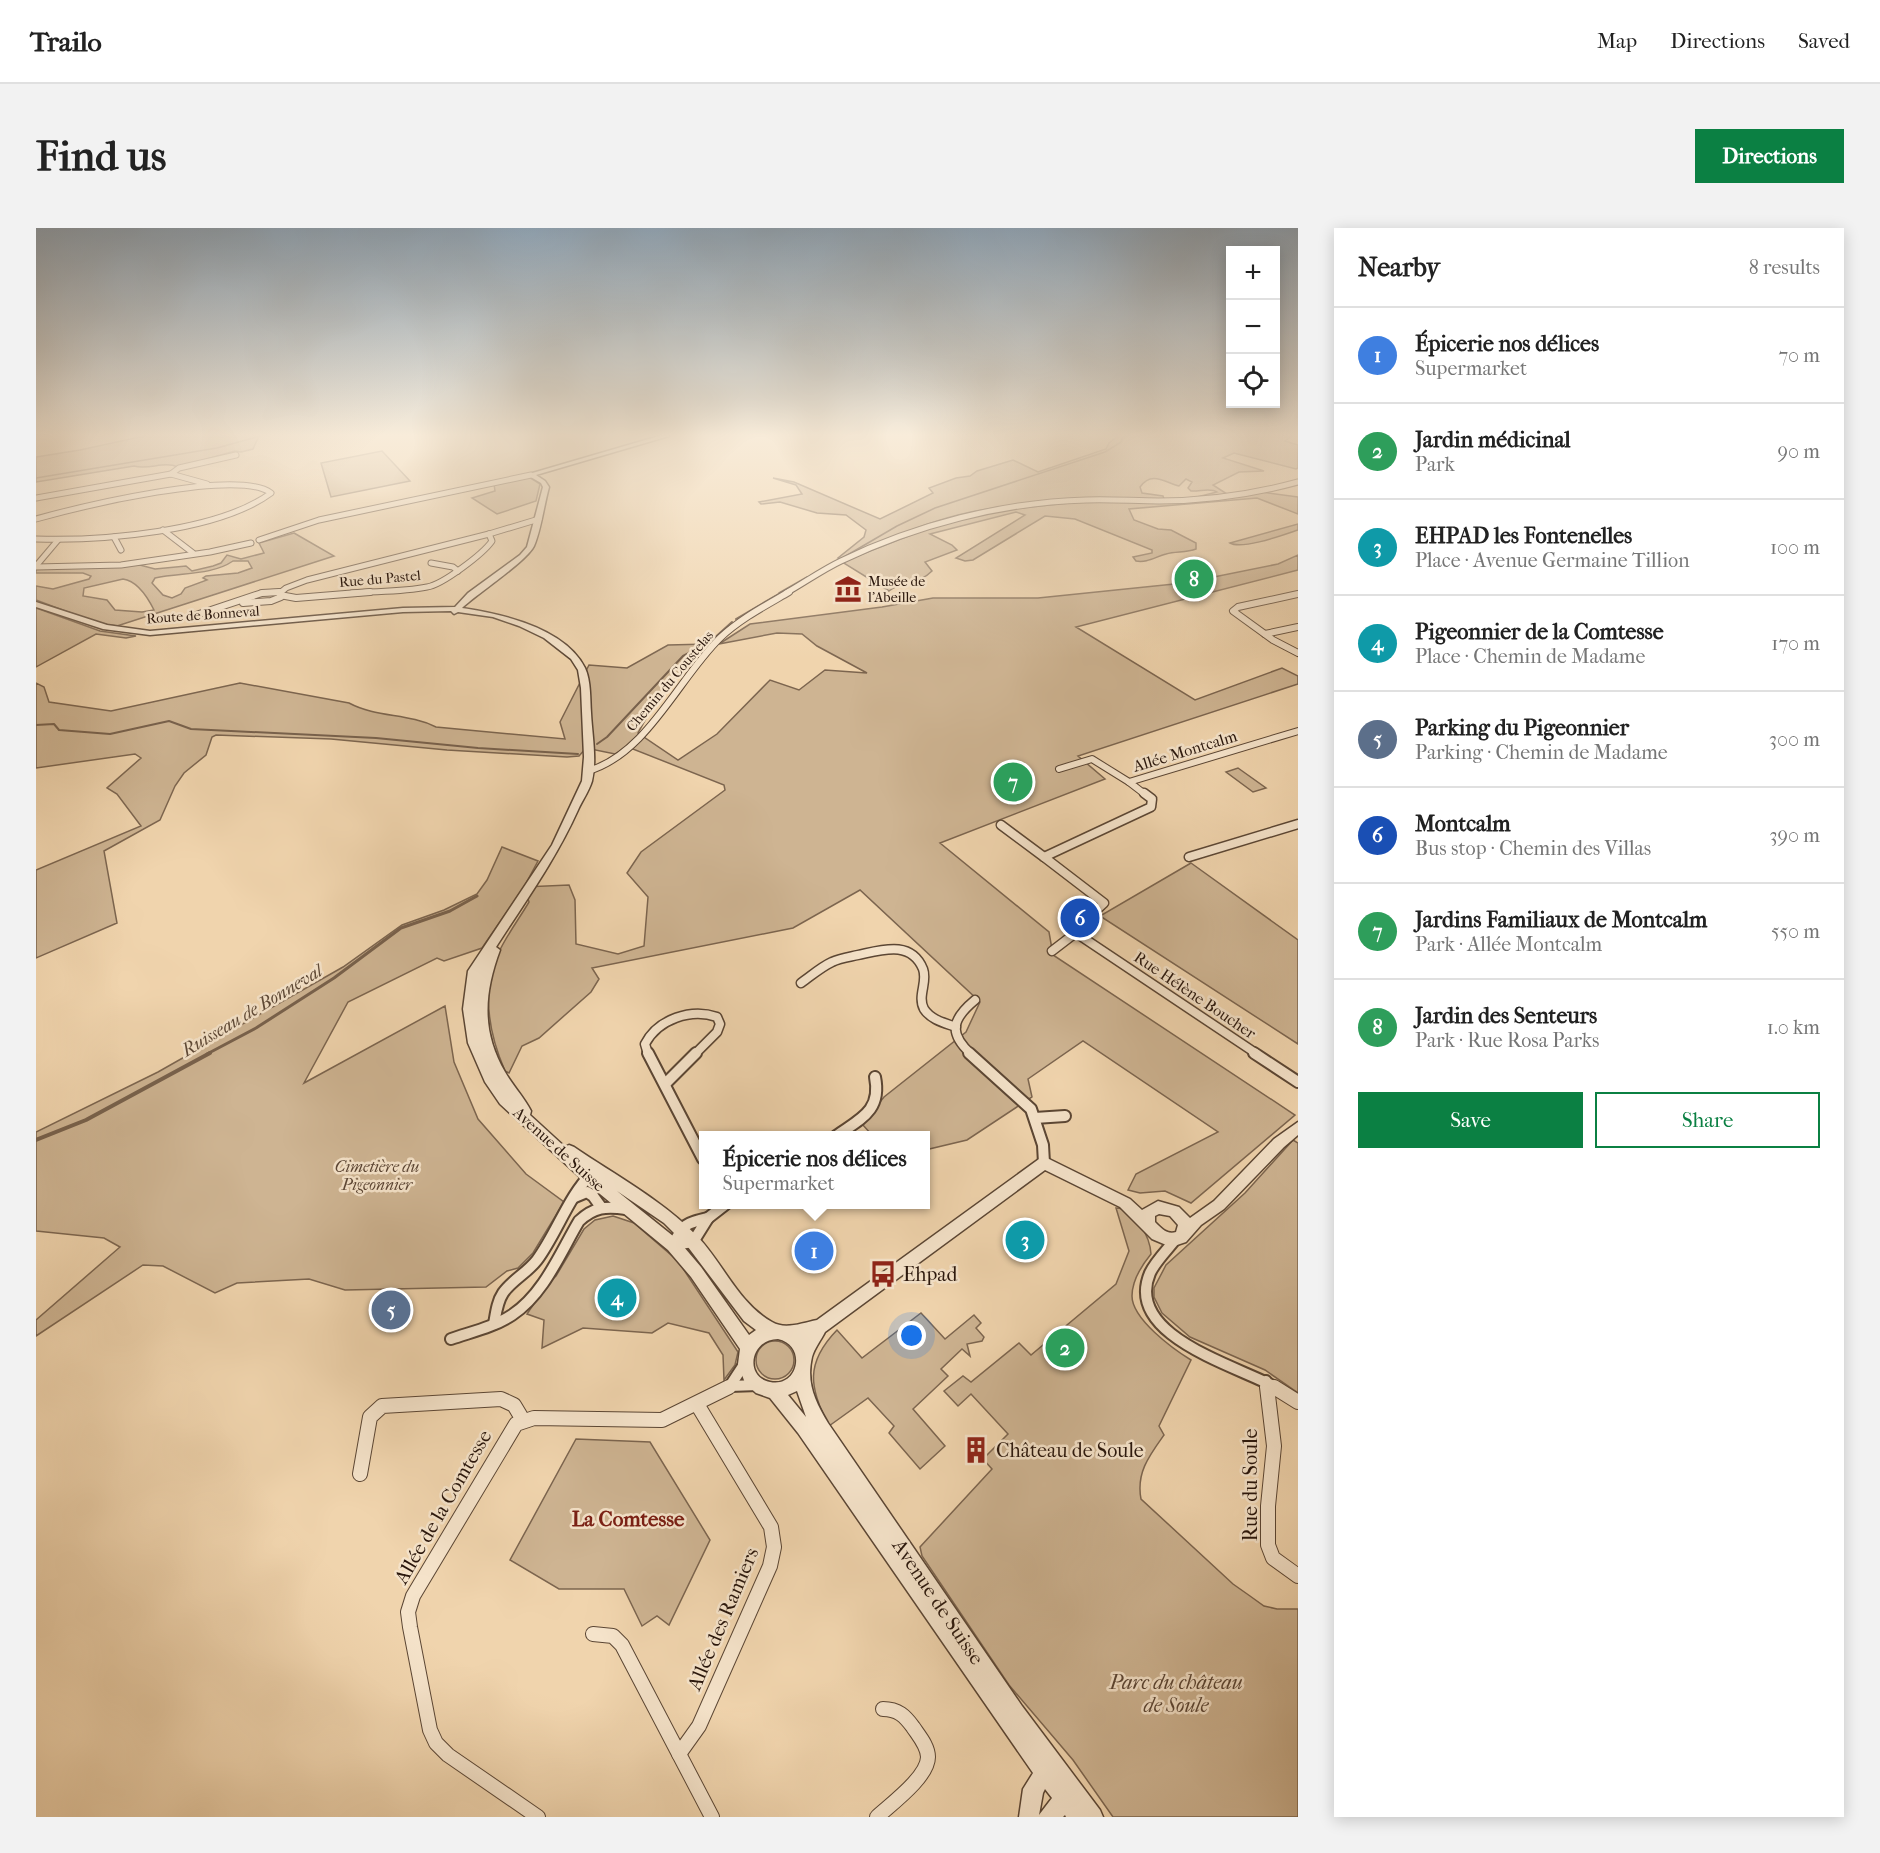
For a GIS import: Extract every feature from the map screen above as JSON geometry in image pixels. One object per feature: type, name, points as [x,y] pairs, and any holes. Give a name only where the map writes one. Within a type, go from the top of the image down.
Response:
[{"type":"street","points":[[36,519],[67,510]]},
{"type":"street","points":[[36,539],[114,537],[163,530],[238,510]]},
{"type":"street","points":[[36,567],[121,565],[210,552],[251,543],[254,540],[319,520],[365,510]]},
{"type":"street","points":[[454,610],[526,552],[532,544],[540,510]]},
{"type":"street","name":"Chemin du Coustelas","points":[[588,771],[602,767],[644,734],[718,640],[738,622],[841,561],[912,532],[959,517],[992,510]]},
{"type":"street","points":[[319,520],[326,528]]},
{"type":"street","name":"Rue du Pastel","points":[[280,594],[291,586],[362,565],[452,545],[522,523],[538,521]]},
{"type":"street","points":[[163,530],[193,553]]},
{"type":"street","name":"Rue du Pastel","points":[[193,616],[262,594],[306,598],[426,587],[458,571],[491,544],[492,537],[489,533]]},
{"type":"street","points":[[114,537],[117,546],[121,549]]},
{"type":"street","points":[[36,567],[58,540]]},
{"type":"street","points":[[431,563],[453,567],[458,571]]},
{"type":"street","points":[[1298,594],[1234,609],[1235,614],[1264,634],[1298,653]]},
{"type":"street","name":"Route de Bonneval","points":[[36,604],[100,627],[131,633],[201,630],[376,614],[454,610],[511,620],[547,636],[568,650],[579,663],[585,688],[588,771]]},
{"type":"street","points":[[1264,634],[1298,627]]},
{"type":"street","name":"Allée Montcalm","points":[[1129,782],[1298,731]]},
{"type":"street","points":[[1059,769],[1092,759],[1129,782]]},
{"type":"street","name":"Avenue de Suisse","points":[[588,771],[582,793],[557,845],[511,917],[488,963],[482,988],[480,1014],[483,1039],[498,1073],[524,1109],[631,1210],[673,1245],[696,1272],[747,1355]]},
{"type":"street","name":"Allée Montcalm","points":[[1044,857],[1151,807],[1152,799],[1129,782]]},
{"type":"street","points":[[1189,857],[1298,824]]},
{"type":"street","points":[[1001,825],[1104,903],[1076,933],[1052,951]]},
{"type":"street","name":"Rue Hélène Boucher","points":[[1076,933],[1298,1082]]},
{"type":"street","points":[[801,983],[827,965],[837,961],[882,948],[902,949],[916,957],[925,974],[921,1003],[926,1012],[935,1019],[956,1027]]},
{"type":"street","points":[[975,1000],[960,1014],[955,1034],[961,1045],[1028,1106],[1035,1118],[1043,1145],[1044,1163]]},
{"type":"street","points":[[664,1083],[717,1032],[720,1024],[717,1017],[703,1014],[663,1023],[648,1036],[645,1044],[645,1049],[699,1151]]},
{"type":"street","points":[[842,1131],[876,1104],[879,1093],[875,1077]]},
{"type":"street","points":[[1035,1118],[1065,1116]]},
{"type":"street","points":[[1298,1127],[1279,1143],[1219,1205],[1203,1216],[1163,1252],[1148,1282],[1145,1298],[1150,1311],[1187,1346],[1266,1381],[1283,1390],[1298,1402]]},
{"type":"street","points":[[1044,1163],[1125,1203],[1161,1237],[1180,1236]]},
{"type":"street","points":[[360,1474],[370,1417],[382,1406],[501,1399],[514,1405],[523,1420],[534,1418],[656,1421],[698,1404],[730,1386],[760,1334],[820,1326],[1044,1163]]},
{"type":"street","points":[[494,1324],[496,1303],[512,1283],[536,1261],[592,1173]]},
{"type":"street","name":"Avenue de Suisse","points":[[592,1173],[656,1209],[693,1242],[749,1316],[779,1333]]},
{"type":"street","points":[[575,1197],[581,1192],[592,1194],[601,1207]]},
{"type":"street","points":[[1125,1203],[1154,1208],[1163,1207],[1203,1216]]},
{"type":"street","points":[[451,1339],[494,1324],[512,1315],[526,1304],[579,1221],[590,1210],[601,1207],[631,1210]]},
{"type":"street","points":[[1148,1224],[1148,1213],[1154,1208]]},
{"type":"street","points":[[673,1245],[693,1242],[708,1218],[718,1209]]},
{"type":"street","points":[[1174,1211],[1185,1223],[1180,1236]]},
{"type":"street","points":[[673,1245],[680,1230],[687,1223],[708,1218]]},
{"type":"street","points":[[804,1357],[820,1326]]},
{"type":"street","points":[[730,1386],[768,1388],[792,1386],[801,1377],[804,1357],[798,1343],[779,1333]]},
{"type":"street","points":[[747,1355],[751,1376],[768,1388]]},
{"type":"street","name":"Avenue de Suisse","points":[[801,1377],[809,1406],[822,1429],[1053,1775],[1065,1800],[1079,1817]]},
{"type":"street","name":"Rue du Soule","points":[[1266,1381],[1274,1446],[1268,1506],[1268,1545],[1273,1558],[1298,1576]]},
{"type":"street","name":"Avenue de Suisse","points":[[768,1388],[804,1427],[1053,1775],[1093,1817]]},
{"type":"street","name":"Allée des Ramiers","points":[[679,1754],[699,1726],[770,1566],[774,1546],[773,1534],[766,1518],[709,1427],[698,1404]]},
{"type":"street","name":"Allée de la Comtesse","points":[[523,1420],[516,1424],[502,1443],[413,1596],[408,1612],[430,1730],[436,1743],[448,1755],[538,1817]]},
{"type":"street","points":[[593,1634],[613,1636],[622,1645],[712,1817]]},
{"type":"street","points":[[877,1817],[924,1772],[928,1760],[924,1744],[906,1716],[895,1709],[883,1709]]},
{"type":"street","points":[[1029,1817],[1033,1789],[1053,1775]]},
{"type":"street","points":[[1049,1817],[1065,1800]]},
{"type":"green space","points":[[491,510],[509,510],[497,514]]},
{"type":"green space","points":[[807,510],[859,510],[880,519],[898,510],[982,510],[928,524],[841,559],[838,558],[864,537],[866,530],[846,515]]},
{"type":"green space","points":[[1130,510],[1134,520],[1158,529],[1171,530],[1196,543],[1196,549],[1136,561],[1133,557],[1152,553],[1152,550],[1075,519],[1045,516],[973,560],[965,561],[956,558],[1025,515],[1016,512],[930,534],[957,550],[925,562],[932,571],[927,576],[901,584],[889,591],[842,562],[934,526],[991,511]]},
{"type":"green space","points":[[1298,524],[1298,530],[1273,538],[1244,545],[1230,543]]},
{"type":"green space","points":[[294,533],[334,556],[117,626],[97,623],[36,600],[36,586],[53,589],[89,579],[91,576],[83,573],[36,573],[36,568],[136,564],[155,569],[186,566],[192,571],[221,563],[227,555],[241,559],[264,553],[259,543]],"holes":[[[233,561],[248,561],[252,568],[238,573],[206,576],[203,578],[207,580],[185,588],[181,594],[172,598],[163,595],[152,583],[155,578],[215,569]],[[123,579],[138,587],[146,595],[154,610],[142,612],[115,610],[107,600],[83,596],[84,588]]]},
{"type":"green space","points":[[1298,555],[1298,570],[1076,627],[1195,700],[1282,668],[1298,676],[1298,684],[1078,756],[1105,779],[940,843],[1049,932],[1053,955],[1295,1115],[1191,1203],[1165,1191],[1140,1193],[1128,1190],[1136,1174],[1218,1132],[1083,1041],[1028,1079],[1032,1097],[967,1140],[930,1149],[930,1131],[868,1131],[862,1124],[884,1097],[966,1032],[980,1002],[860,890],[793,928],[592,968],[599,979],[591,992],[539,1038],[522,1046],[509,1073],[505,1071],[499,1057],[491,1028],[490,984],[501,947],[529,902],[524,887],[569,885],[575,900],[576,944],[618,954],[644,946],[648,897],[627,873],[641,852],[725,790],[724,785],[628,747],[615,754],[586,748],[579,756],[567,757],[447,750],[331,739],[216,735],[212,737],[206,755],[184,773],[175,786],[160,820],[104,851],[117,923],[36,958],[36,870],[141,826],[117,794],[107,788],[141,758],[135,754],[36,768],[36,683],[44,687],[49,702],[111,711],[240,683],[349,703],[370,711],[415,719],[436,727],[565,739],[560,722],[589,665],[627,668],[668,645],[708,644],[656,701],[638,733],[678,760],[717,734],[770,680],[799,690],[825,670],[867,673],[817,646],[802,634],[777,633],[719,644],[750,624],[933,598],[1038,598],[1184,583],[1278,564]]},
{"type":"green space","points":[[36,608],[100,631],[136,636],[126,638],[96,634],[36,667]]},
{"type":"green space","points":[[1238,768],[1266,788],[1253,792],[1226,772]]},
{"type":"green space","name":"Cimetière du Pigeonnier","points":[[502,847],[538,861],[524,887],[482,948],[444,961],[437,958],[348,1002],[304,1083],[445,1006],[454,1062],[478,1119],[526,1174],[564,1202],[533,1253],[518,1268],[507,1271],[486,1287],[345,1290],[309,1279],[237,1283],[215,1293],[163,1266],[143,1265],[36,1336],[36,1320],[120,1247],[104,1238],[36,1231],[36,1132],[158,1072],[343,967],[402,925],[444,910],[477,894],[487,880]]},
{"type":"green space","points":[[1191,863],[1298,940],[1298,1044],[1100,916]]},
{"type":"green space","points":[[1293,1140],[1298,1143],[1298,1393],[1265,1370],[1190,1337],[1162,1313],[1154,1297],[1154,1288],[1166,1265],[1245,1193]]},
{"type":"green space","name":"Parc du château de Soule","points":[[1116,1208],[1123,1209],[1135,1218],[1150,1247],[1151,1254],[1134,1284],[1132,1296],[1134,1305],[1155,1332],[1191,1360],[1159,1426],[1164,1435],[1142,1473],[1141,1499],[1233,1584],[1264,1606],[1277,1609],[1298,1609],[1298,1817],[1113,1817],[1073,1760],[1009,1685],[922,1556],[920,1547],[992,1469],[983,1459],[1008,1434],[971,1394],[958,1406],[944,1391],[963,1376],[971,1382],[1019,1343],[1031,1355],[1116,1284],[1129,1251]]},
{"type":"green space","points":[[613,1216],[634,1223],[678,1261],[738,1352],[735,1365],[724,1380],[723,1355],[709,1333],[668,1323],[652,1333],[583,1328],[542,1348],[544,1320],[527,1314],[547,1284],[556,1276],[584,1229],[595,1220]]},
{"type":"green space","points":[[921,1313],[945,1339],[974,1315],[981,1323],[976,1328],[984,1337],[982,1341],[967,1344],[970,1356],[962,1349],[941,1369],[948,1376],[913,1409],[945,1446],[920,1469],[889,1433],[894,1426],[868,1398],[829,1426],[817,1400],[813,1376],[819,1354],[837,1330],[862,1358]]},
{"type":"green space","points":[[775,1341],[789,1346],[794,1360],[789,1374],[775,1379],[761,1374],[756,1360],[761,1346]]},
{"type":"green space","points":[[576,1439],[650,1442],[710,1540],[669,1625],[657,1616],[642,1626],[624,1589],[559,1589],[510,1560]]},
{"type":"waterway","name":"Ruisseau de Bonneval","points":[[844,557],[897,526],[930,510]]},
{"type":"waterway","name":"Ruisseau de Bonneval","points":[[779,593],[807,577]]},
{"type":"waterway","name":"Ruisseau de Bonneval","points":[[736,619],[782,592]]},
{"type":"waterway","name":"Ruisseau de Bonneval","points":[[597,744],[607,737],[683,656],[710,642],[732,622]]},
{"type":"waterway","points":[[36,725],[54,724],[59,730],[110,734],[169,721],[191,729],[376,738],[478,748],[578,754]]},
{"type":"waterway","name":"Ruisseau de Bonneval","points":[[207,1054],[256,1028],[334,978],[401,928],[450,911],[477,896]]},
{"type":"waterway","name":"Ruisseau de Bonneval","points":[[36,1140],[86,1120],[210,1053]]},
{"type":"place","name":"Jardin des Senteurs","points":[[1194,579]]},
{"type":"place","name":"Musée de l'Abeille","points":[[848,589]]},
{"type":"place","name":"Jardins Familiaux de Montcalm","points":[[1013,782]]},
{"type":"place","name":"Montcalm","points":[[1080,918]]},
{"type":"place","name":"EHPAD les Fontenelles","points":[[1025,1240]]},
{"type":"place","name":"Épicerie nos délices","points":[[814,1251]]},
{"type":"place","name":"Ehpad","points":[[883,1274]]},
{"type":"place","name":"Pigeonnier de la Comtesse","points":[[617,1298]]},
{"type":"place","name":"Parking du Pigeonnier","points":[[391,1310]]},
{"type":"place","name":"Jardin médicinal","points":[[1065,1348]]},
{"type":"place","name":"Château de Soule","points":[[976,1450]]},
{"type":"district","name":"La Comtesse","points":[[628,1519]]}]
